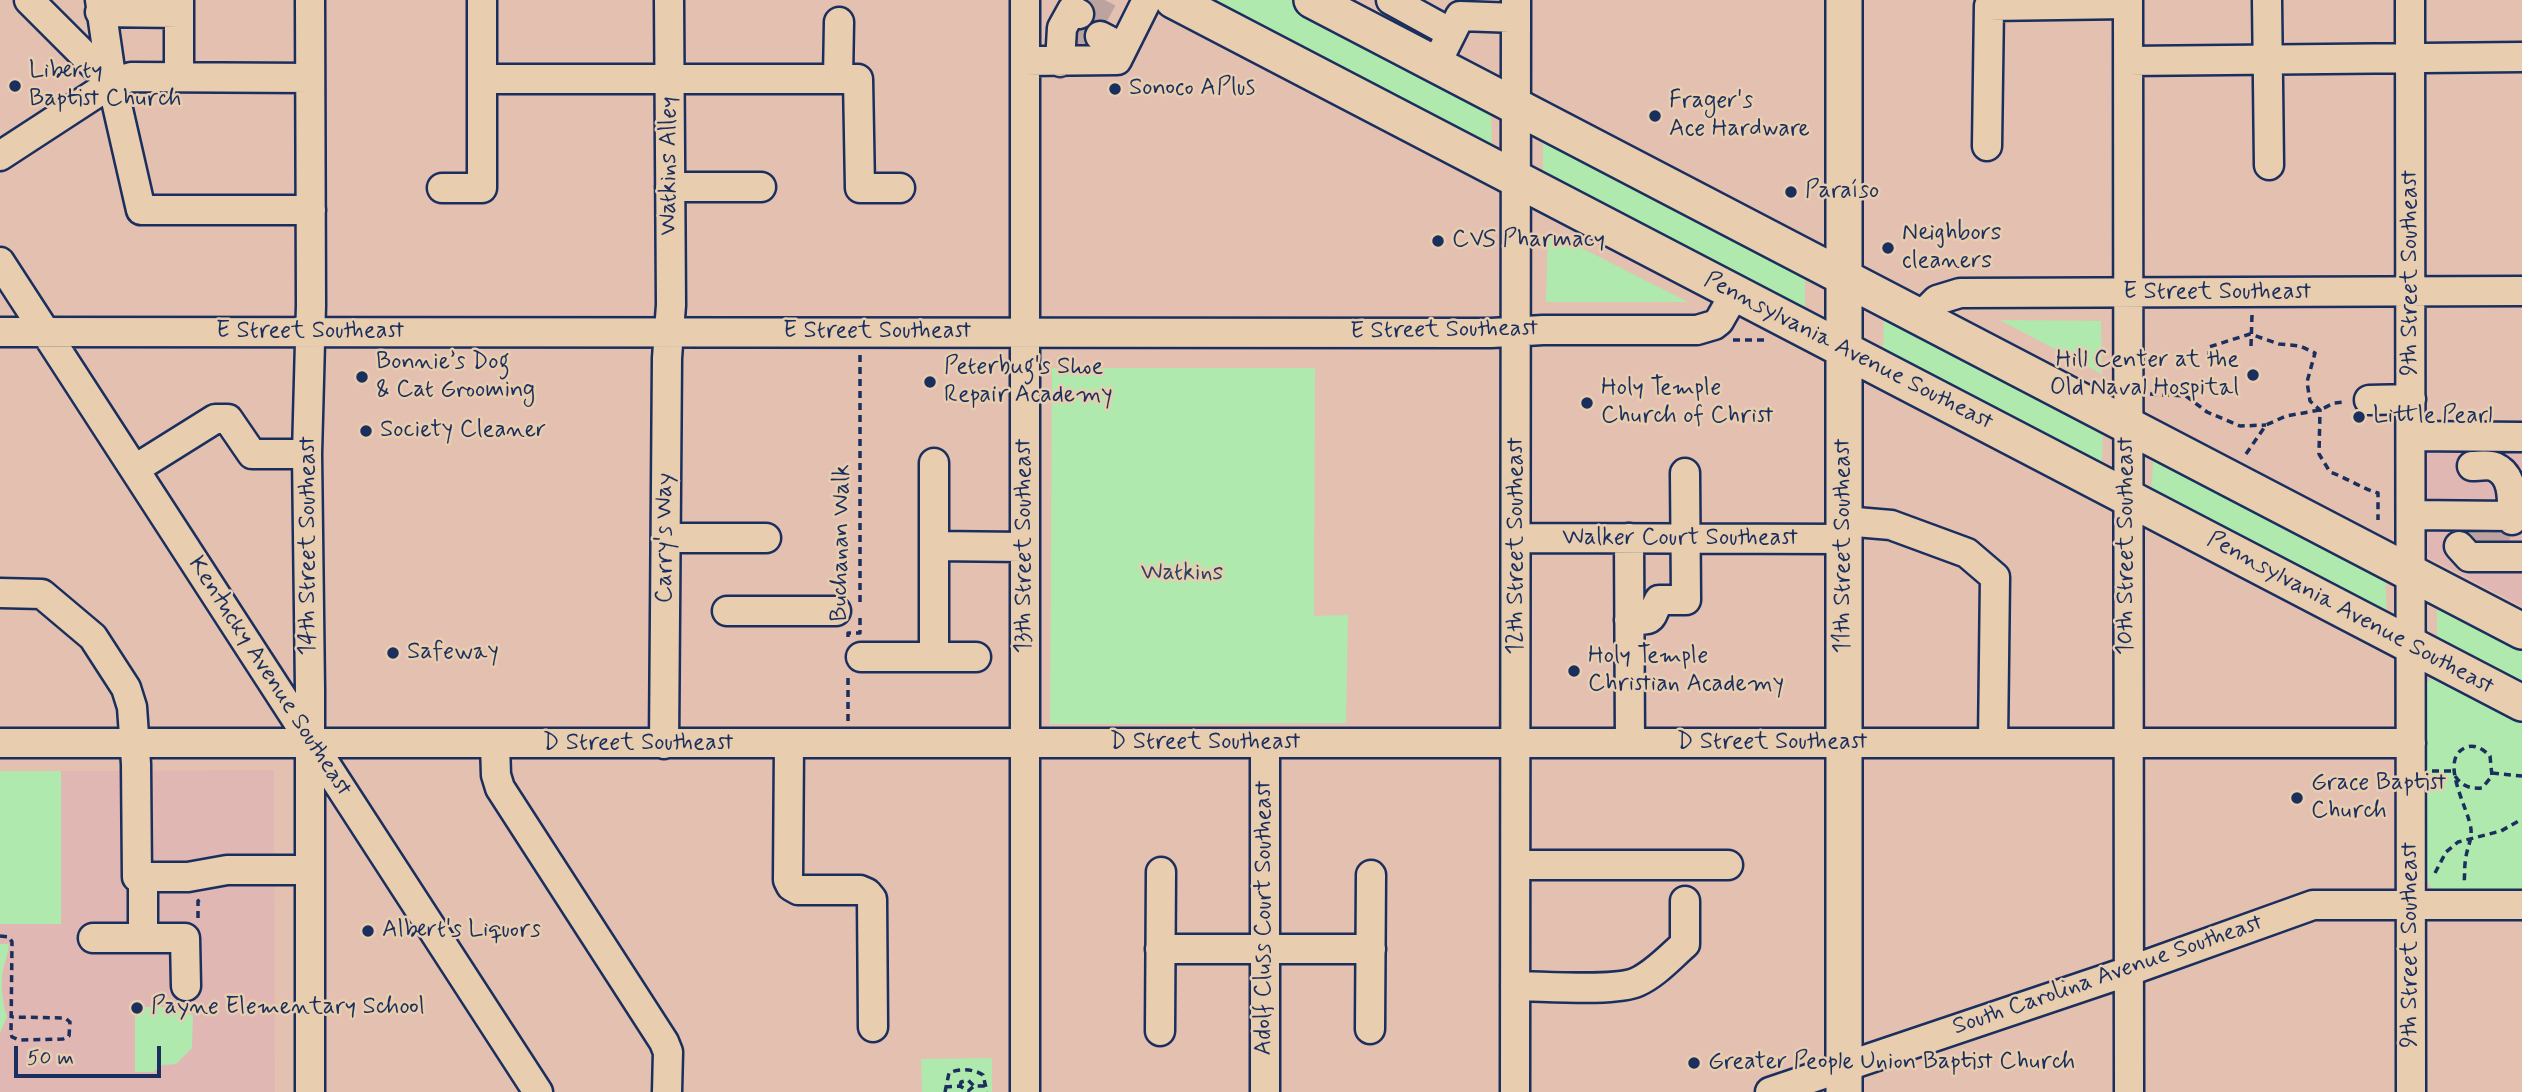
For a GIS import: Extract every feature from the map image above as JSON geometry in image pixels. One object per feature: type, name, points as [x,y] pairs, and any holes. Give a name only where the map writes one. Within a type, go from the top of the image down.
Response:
[{"type":"main road","name":"Pennsylvania Avenue Southeast","points":[[1173,0],[2522,704]]},
{"type":"main road","points":[[1312,0],[1375,14],[1436,64],[2522,631]]},
{"type":"main road","name":"11th Street Southeast","points":[[1844,0],[1844,1079]]},
{"type":"street","points":[[29,0],[112,83]]},
{"type":"street","name":"14th Street Southeast","points":[[310,0],[311,210],[307,454],[310,1092]]},
{"type":"street","points":[[442,188],[482,188],[482,0]]},
{"type":"street","name":"Watkins Alley","points":[[669,0],[669,332]]},
{"type":"street","name":"13th Street Southeast","points":[[1025,1092],[1026,0]]},
{"type":"street","points":[[1037,0],[1074,15],[1060,62]]},
{"type":"street","points":[[1026,61],[1116,60],[1114,37],[1147,0]]},
{"type":"street","points":[[1391,0],[1455,11],[1516,9]]},
{"type":"street","points":[[2267,0],[2269,165]]},
{"type":"street","name":"9th Street Southeast","points":[[2410,0],[2412,1092]]},
{"type":"street","points":[[1987,146],[1989,6],[2128,2]]},
{"type":"street","name":"10th Street Southeast","points":[[2128,2],[2129,1092]]},
{"type":"street","points":[[179,77],[179,6],[100,6],[112,83],[141,210],[311,210]]},
{"type":"street","name":"12th Street Southeast","points":[[1515,1092],[1516,9]]},
{"type":"street","points":[[1436,64],[1455,11]]},
{"type":"street","points":[[838,79],[839,22]]},
{"type":"street","points":[[2128,61],[2522,57]]},
{"type":"street","points":[[0,156],[112,83],[131,77],[310,78]]},
{"type":"street","points":[[482,79],[858,79],[860,188],[900,188]]},
{"type":"street","points":[[670,187],[761,187]]},
{"type":"street","name":"Kentucky Avenue Southeast","points":[[0,262],[538,1092]]},
{"type":"street","name":"E Street Southeast","points":[[1920,317],[1937,300],[1954,294],[2522,291]]},
{"type":"street","name":"E Street Southeast","points":[[0,332],[1697,330],[1719,321],[1735,293]]},
{"type":"street","name":"Carry's Way","points":[[664,744],[669,332]]},
{"type":"street","points":[[2369,400],[2411,399]]},
{"type":"street","points":[[135,469],[215,419],[228,419],[252,454],[307,454]]},
{"type":"street","points":[[2411,436],[2522,438]]},
{"type":"street","points":[[934,463],[934,657]]},
{"type":"street","points":[[2458,597],[2512,488],[2505,474],[2494,466],[2472,466]]},
{"type":"street","points":[[1629,620],[1650,619],[1655,615],[1658,600],[1686,600],[1685,473]]},
{"type":"street","points":[[2411,515],[2488,536]]},
{"type":"street","name":"Walker Court Southeast","points":[[1517,538],[1685,539],[1844,530],[1882,523],[1967,553],[1995,577],[1993,743]]},
{"type":"street","points":[[666,538],[766,538]]},
{"type":"street","points":[[1629,538],[1630,743]]},
{"type":"street","points":[[934,546],[1024,547]]},
{"type":"street","points":[[0,593],[41,594],[93,637],[130,698],[135,742],[137,877],[188,877],[227,870],[309,870]]},
{"type":"street","points":[[727,611],[836,611]]},
{"type":"street","points":[[852,658],[976,657]]},
{"type":"street","name":"D Street Southeast","points":[[0,743],[2411,743]]},
{"type":"street","name":"Adolf Cluss Court Southeast","points":[[1265,743],[1265,1092]]},
{"type":"street","points":[[495,744],[499,788],[664,1042],[668,1052],[667,1092]]},
{"type":"street","points":[[789,744],[788,880],[791,886],[798,890],[860,890],[872,899],[873,1027]]},
{"type":"street","points":[[1516,865],[1727,865]]},
{"type":"street","points":[[1160,1031],[1161,872]]},
{"type":"street","points":[[1370,1029],[1371,874]]},
{"type":"street","points":[[143,877],[143,938]]},
{"type":"street","points":[[1515,986],[1617,986],[1634,983],[1652,972],[1685,944],[1685,901]]},
{"type":"street","name":"South Carolina Avenue Southeast","points":[[1770,1092],[1844,1079],[2129,971],[2313,905],[2412,905]]},
{"type":"street","points":[[2412,905],[2522,905]]},
{"type":"street","points":[[93,938],[185,938],[186,986]]},
{"type":"street","points":[[1160,949],[1371,949]]},
{"type":"path","points":[[2251,346],[2252,313]]},
{"type":"path","name":"Buchanan Walk","points":[[847,744],[852,658],[848,633],[860,633],[860,332]]},
{"type":"path","points":[[2209,358],[2209,347],[2250,334],[2279,344],[2300,346],[2315,353],[2307,382],[2310,401],[2320,410],[2319,454],[2330,472],[2378,493],[2378,520]]},
{"type":"path","points":[[2149,394],[2186,396],[2207,412],[2240,426],[2266,425],[2286,416],[2320,410],[2334,402],[2369,400]]},
{"type":"path","points":[[2246,454],[2266,425]]},
{"type":"path","points":[[2426,770],[2454,774],[2459,782],[2473,789],[2482,788],[2492,773],[2490,756],[2473,746],[2465,747],[2455,756],[2454,774],[2455,784],[2468,811],[2471,837],[2465,862],[2464,886]]},
{"type":"path","points":[[2492,773],[2522,776]]},
{"type":"path","points":[[2434,874],[2446,852],[2458,842],[2501,831],[2522,819]]},
{"type":"path","points":[[198,925],[198,901],[207,897]]},
{"type":"path","points":[[0,936],[9,937],[12,942],[12,1017],[12,1034],[14,1039],[63,1039],[69,1036],[69,1022],[65,1018],[12,1017]]},
{"type":"path","points":[[974,1087],[968,1080],[961,1082],[960,1086],[945,1090],[949,1073],[956,1070],[983,1075],[987,1092]]},
{"type":"path","points":[[960,1086],[968,1091],[974,1087],[986,1086]]},
{"type":"shaded area","points":[[2427,429],[2522,431],[2522,606],[2425,556]]},
{"type":"shaded area","name":"Payne Elementary School","points":[[274,770],[275,1092],[0,1092],[0,924],[61,924],[61,771]]},
{"type":"green space","points":[[1206,0],[1290,0],[1491,105],[1492,150]]},
{"type":"green space","points":[[1543,131],[1805,269],[1805,313],[1543,176]]},
{"type":"green space","points":[[1548,231],[1688,302],[1546,302]]},
{"type":"green space","points":[[1884,310],[2103,425],[2102,468],[1883,354]]},
{"type":"green space","points":[[2000,320],[2101,321],[2102,374]]},
{"type":"green space","name":"Watkins","points":[[1052,368],[1315,368],[1314,616],[1348,615],[1346,723],[1050,724]]},
{"type":"green space","points":[[2154,451],[2385,572],[2387,616],[2151,493]]},
{"type":"green space","points":[[2437,599],[2522,643],[2522,687],[2437,642]]},
{"type":"green space","points":[[2437,679],[2522,723],[2522,890],[2453,890],[2450,894],[2445,894],[2431,888],[2426,876],[2426,683]]},
{"type":"green space","points":[[0,771],[61,771],[61,924],[0,924]]},
{"type":"green space","points":[[0,944],[9,944],[2,985],[7,1017],[0,1033]]},
{"type":"green space","points":[[135,1007],[166,1007],[193,1015],[192,1048],[176,1064],[163,1065],[153,1072],[135,1072]]},
{"type":"green space","points":[[992,1058],[992,1092],[922,1092],[921,1059]]},
{"type":"tunnel","points":[[1084,5],[1109,18]]},
{"type":"tunnel","points":[[1070,32],[1095,44]]},
{"type":"tunnel","points":[[2476,521],[2476,546]]},
{"type":"tunnel","points":[[2495,521],[2496,546]]},
{"type":"place","name":"Liberty Baptist Church","points":[[15,86]]},
{"type":"place","name":"Sonoco APlus","points":[[1115,89]]},
{"type":"place","name":"Frager's Ace Hardware","points":[[1655,116]]},
{"type":"place","name":"Paraíso","points":[[1791,192]]},
{"type":"place","name":"CVS Pharmacy","points":[[1438,241]]},
{"type":"place","name":"Neighbors cleaners","points":[[1888,248]]},
{"type":"place","name":"Hill Center at the Old Naval Hospital","points":[[2253,375]]},
{"type":"place","name":"Bonnie’s Dog & Cat Grooming","points":[[362,377]]},
{"type":"place","name":"Peterbug's Shoe Repair Academy","points":[[930,382]]},
{"type":"place","name":"Holy Temple Church of Christ","points":[[1587,403]]},
{"type":"place","name":"Little Pearl","points":[[2359,417]]},
{"type":"place","name":"Society Cleaner","points":[[366,431]]},
{"type":"place","name":"Safeway","points":[[393,653]]},
{"type":"place","name":"Holy Temple Christian Academy","points":[[1574,671]]},
{"type":"place","name":"Grace Baptist Church","points":[[2297,798]]},
{"type":"place","name":"Albert's Liquors","points":[[368,931]]},
{"type":"place","name":"Payne Elementary School","points":[[137,1008]]},
{"type":"place","name":"Greater People Union Baptist Church","points":[[1694,1063]]}]
